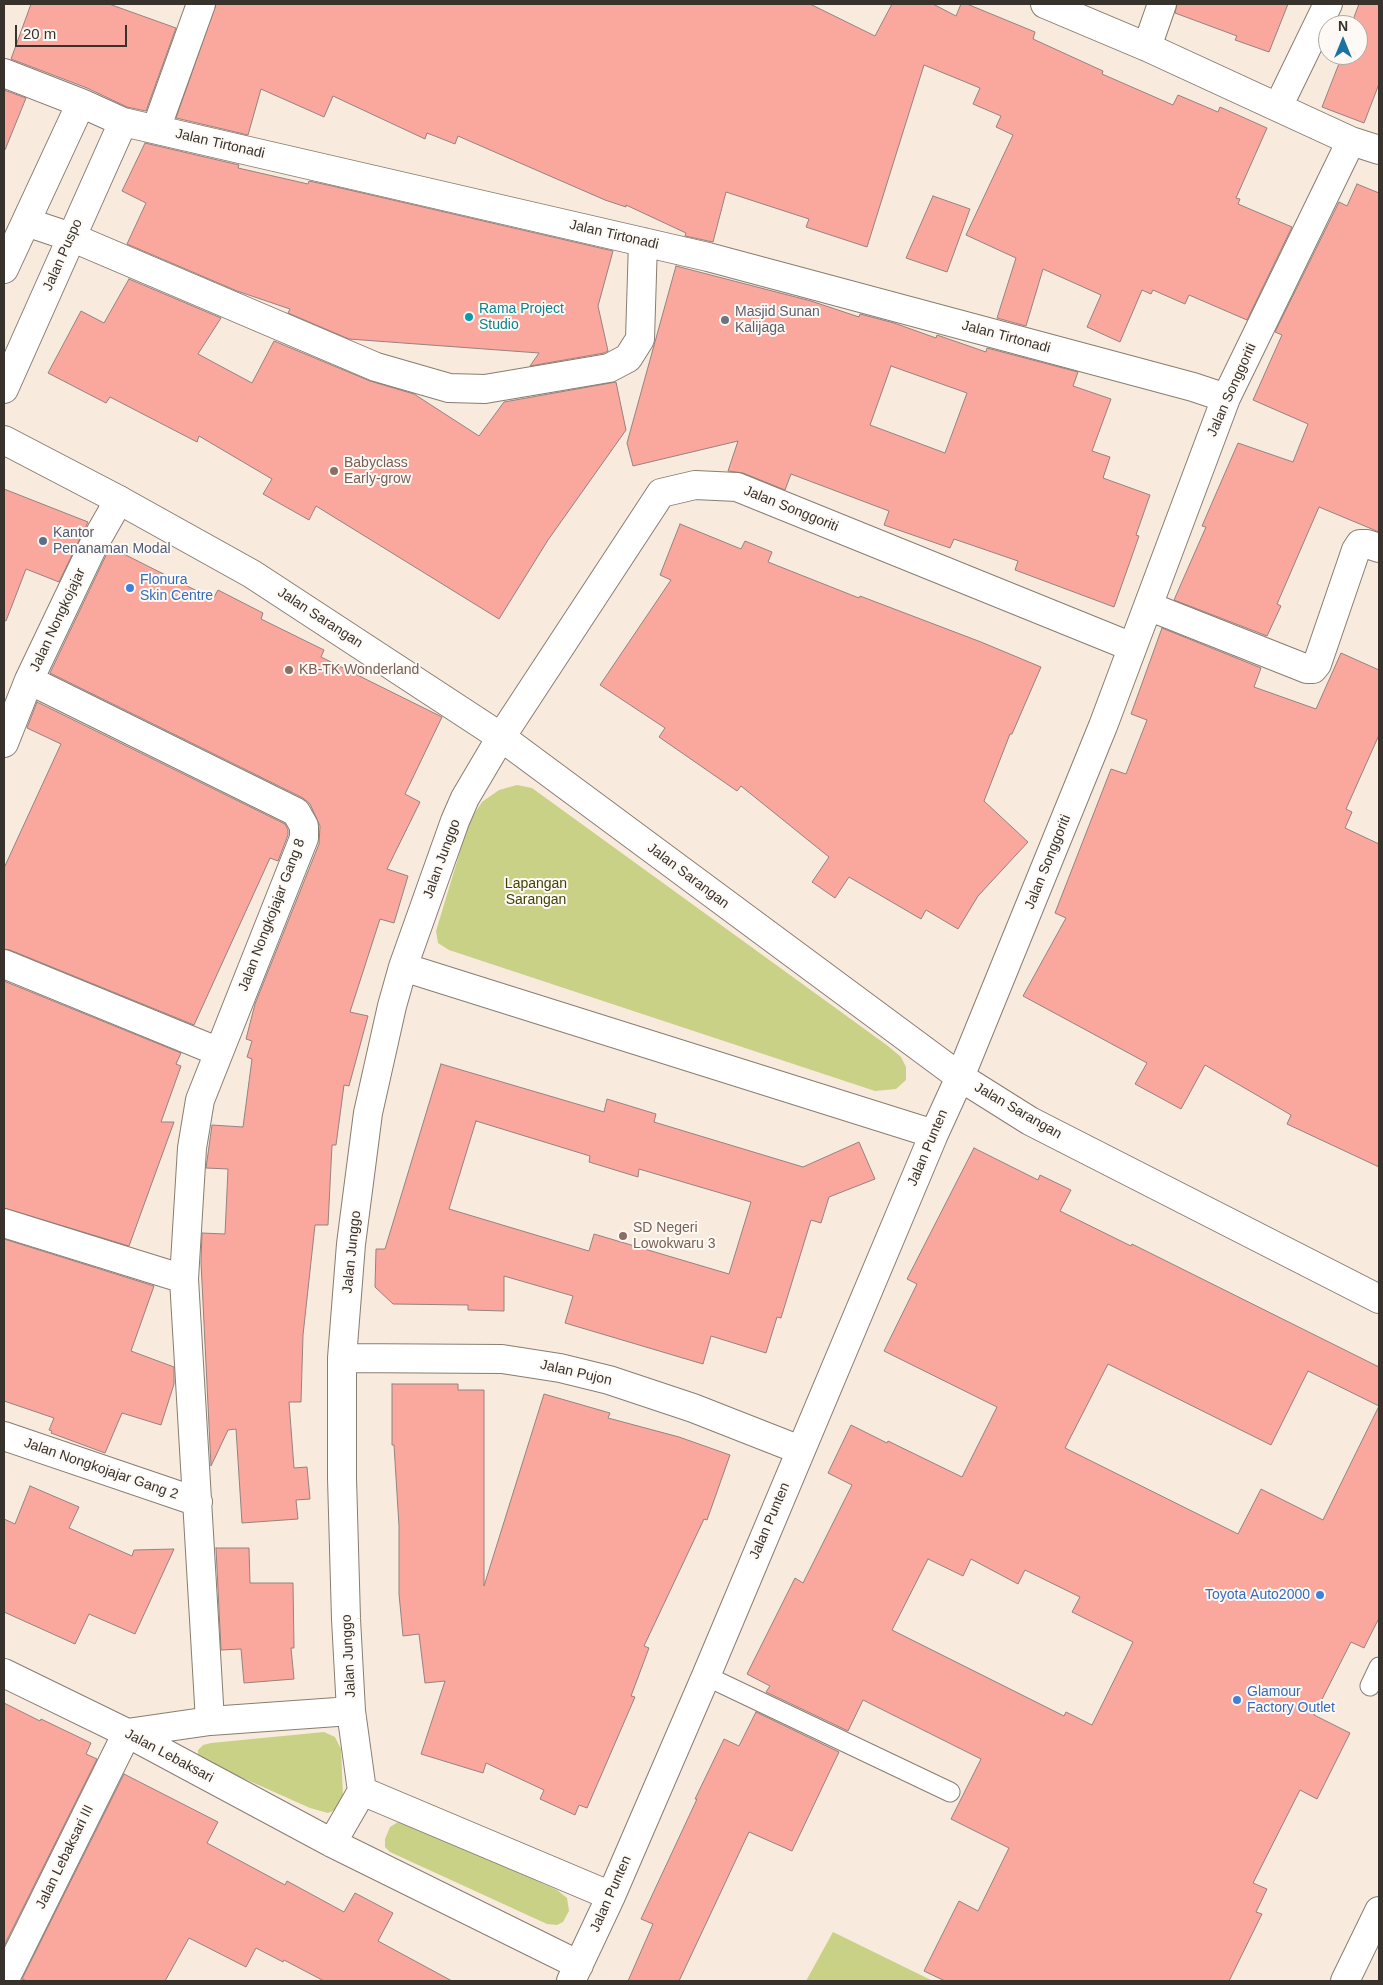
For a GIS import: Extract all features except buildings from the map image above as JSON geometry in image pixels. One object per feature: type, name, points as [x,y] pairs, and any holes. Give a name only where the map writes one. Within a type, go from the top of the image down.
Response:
[{"type":"street","points":[[156,129],[201,4]]},
{"type":"street","points":[[1045,4],[1147,46],[1351,141],[1379,150]]},
{"type":"street","points":[[1147,46],[1162,4]]},
{"type":"street","points":[[1278,107],[1328,4]]},
{"type":"street","name":"Jalan Tirtonadi","points":[[4,73],[81,103],[123,122],[727,262],[1193,387],[1226,398]]},
{"type":"street","points":[[4,269],[81,103]]},
{"type":"street","name":"Jalan Puspo","points":[[4,389],[123,122]]},
{"type":"street","name":"Jalan Songgoriti","points":[[960,1077],[1100,735],[1226,398],[1351,141]]},
{"type":"street","points":[[26,222],[72,237],[376,366],[449,388],[485,389],[609,368],[628,358],[640,339],[643,242]]},
{"type":"street","name":"Jalan Sarangan","points":[[4,440],[252,574],[501,738],[960,1077],[1030,1121],[1379,1299]]},
{"type":"street","name":"Jalan Songgoriti","points":[[501,738],[661,493],[695,485],[737,487],[1132,647]]},
{"type":"street","name":"Jalan Nongkojajar","points":[[4,743],[29,680],[94,544],[118,500]]},
{"type":"street","points":[[1148,606],[1307,668],[1313,668],[1317,664],[1356,550],[1360,544],[1379,548]]},
{"type":"street","name":"Jalan Nongkojajar Gang 8","points":[[29,680],[296,812],[304,826],[304,838],[200,1100],[192,1148],[184,1279],[210,1721]]},
{"type":"street","name":"Jalan Junggo","points":[[362,1791],[351,1710],[342,1478],[342,1358],[351,1244],[368,1113],[392,1006],[455,821],[465,798],[501,738]]},
{"type":"street","points":[[4,964],[219,1052]]},
{"type":"street","points":[[404,967],[934,1134]]},
{"type":"street","name":"Jalan Punten","points":[[575,1973],[611,1896],[706,1676],[800,1450],[960,1077]]},
{"type":"street","points":[[4,1223],[184,1279]]},
{"type":"street","name":"Jalan Pujon","points":[[342,1358],[502,1359],[560,1368],[609,1380],[693,1408],[800,1450]]},
{"type":"street","name":"Jalan Nongkojajar Gang 2","points":[[4,1436],[198,1502]]},
{"type":"street","name":"Jalan Lebaksari","points":[[4,1674],[127,1733],[575,1973]]},
{"type":"street","points":[[127,1733],[210,1721],[351,1710]]},
{"type":"street","name":"Jalan Lebaksari III","points":[[4,1981],[127,1733]]},
{"type":"street","points":[[332,1843],[362,1791],[611,1896]]},
{"type":"street","points":[[1345,1981],[1379,1911]]},
{"type":"lane","points":[[1370,1686],[1379,1667]]},
{"type":"lane","points":[[706,1676],[950,1792]]},
{"type":"green space","name":"Lapangan Sarangan","points":[[517,785],[532,788],[888,1046],[901,1057],[906,1067],[906,1080],[896,1089],[875,1091],[449,950],[438,943],[436,931],[469,822],[482,802],[499,790]]},
{"type":"green space","points":[[324,1732],[335,1737],[341,1749],[343,1797],[338,1809],[328,1813],[310,1808],[200,1759],[198,1755],[198,1750],[203,1745],[211,1743]]},
{"type":"green space","points":[[398,1822],[410,1823],[557,1890],[567,1898],[569,1911],[563,1922],[557,1925],[547,1924],[390,1852],[385,1847],[385,1839],[390,1827]]},
{"type":"green space","points":[[833,1932],[933,1981],[806,1981]]},
{"type":"place","name":"Rama Project Studio","points":[[469,317]]},
{"type":"place","name":"Masjid Sunan Kalijaga","points":[[725,320]]},
{"type":"place","name":"Babyclass Early-grow","points":[[334,471]]},
{"type":"place","name":"Kantor Penanaman Modal","points":[[43,541]]},
{"type":"place","name":"Flonura Skin Centre","points":[[130,588]]},
{"type":"place","name":"KB-TK Wonderland","points":[[289,670]]},
{"type":"place","name":"SD Negeri Lowokwaru 3","points":[[623,1236]]},
{"type":"place","name":"Toyota Auto2000","points":[[1320,1595]]},
{"type":"place","name":"Glamour Factory Outlet","points":[[1237,1700]]}]
